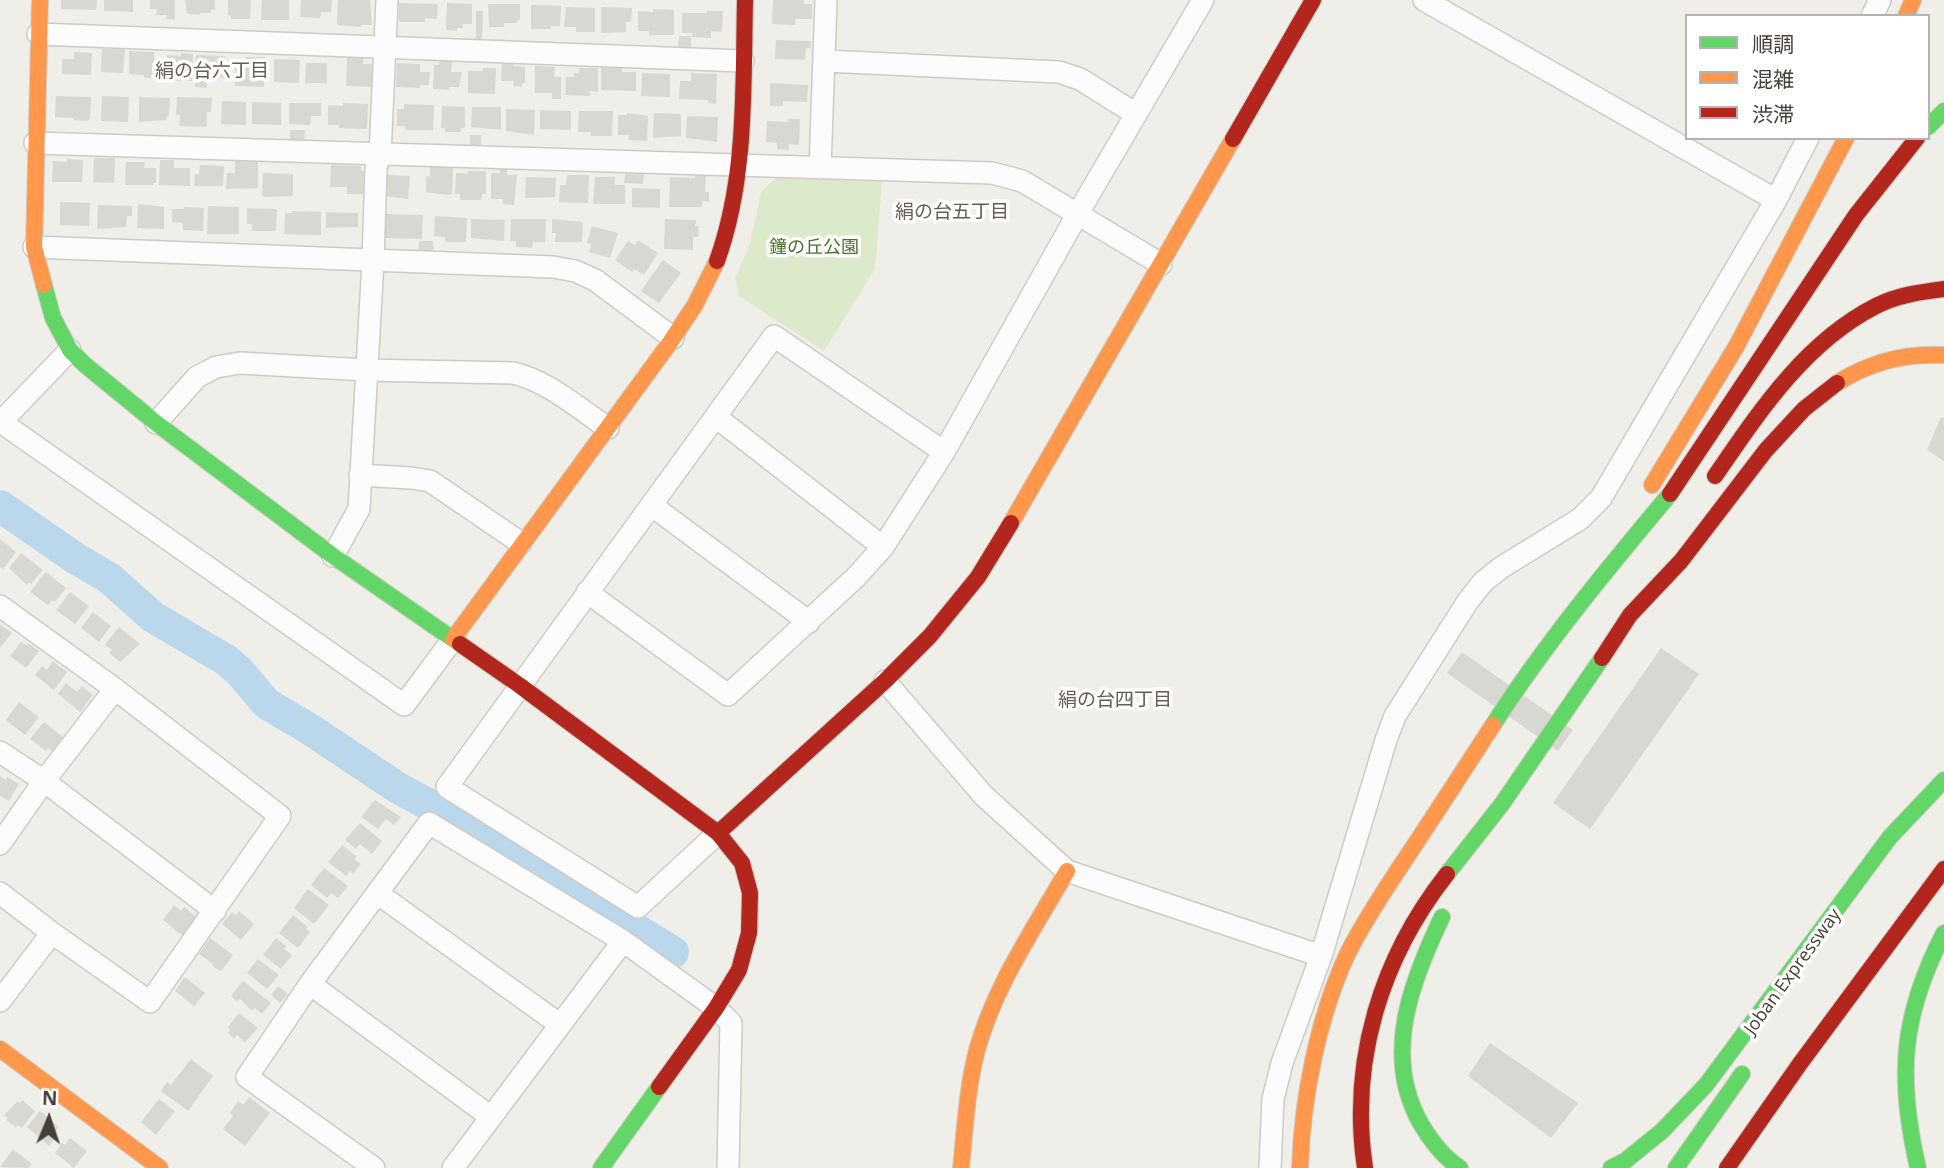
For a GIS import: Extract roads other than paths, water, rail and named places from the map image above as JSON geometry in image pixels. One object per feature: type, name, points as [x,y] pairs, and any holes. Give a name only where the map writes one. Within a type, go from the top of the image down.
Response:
[{"type":"main road","points":[[40,0],[34,247],[53,318],[70,350],[156,423],[333,556],[519,685],[718,833],[742,863],[750,893],[750,933],[739,970],[716,1008],[601,1168]]},
{"type":"main road","points":[[453,639],[673,338],[706,284],[723,244],[733,205],[738,167],[745,0]]},
{"type":"main road","points":[[718,833],[885,681],[930,636],[978,577],[1314,0]]},
{"type":"main road","points":[[1930,125],[1944,111]]},
{"type":"main road","points":[[1614,561],[1658,472],[1737,347],[1845,140]]},
{"type":"main road","points":[[1300,1168],[1301,1138],[1311,1064],[1323,1023],[1347,955],[1385,889],[1509,700],[1614,561],[1680,483],[1849,226],[1915,140]]},
{"type":"main road","points":[[1706,488],[1779,390],[1822,342],[1878,305],[1901,297],[1944,289]]},
{"type":"main road","points":[[1365,1168],[1359,1091],[1363,1057],[1380,991],[1412,922],[1436,885],[1477,840],[1636,608],[1680,562],[1770,444],[1802,410],[1828,388],[1853,373],[1896,357],[1944,355]]},
{"type":"main road","points":[[1636,608],[1651,569]]},
{"type":"main road","points":[[1611,1168],[1625,1161],[1662,1131],[1706,1085],[1890,837],[1944,780]]},
{"type":"main road","points":[[1460,1168],[1434,1144],[1417,1121],[1406,1093],[1401,1060],[1402,1027],[1408,997],[1420,962],[1477,840]]},
{"type":"main road","points":[[1727,1168],[1799,1065],[1944,869]]},
{"type":"main road","points":[[961,1168],[966,1109],[977,1049],[997,997],[1068,871]]},
{"type":"main road","points":[[1374,938],[1385,889]]},
{"type":"main road","points":[[1917,1168],[1905,1111],[1905,1049],[1916,997],[1944,933]]},
{"type":"main road","points":[[0,1049],[160,1168]]},
{"type":"main road","points":[[1676,1168],[1748,1066]]},
{"type":"street","points":[[333,556],[359,509],[387,0]]},
{"type":"street","points":[[820,169],[826,0]]},
{"type":"street","points":[[1424,0],[1776,200]]},
{"type":"street","points":[[587,592],[728,695],[809,622],[883,547],[944,452],[1197,2]]},
{"type":"street","points":[[38,34],[743,61]]},
{"type":"street","points":[[824,61],[1059,72],[1080,79],[1136,114]]},
{"type":"street","points":[[1270,1168],[1273,1099],[1282,1063],[1321,956],[1395,716],[1468,601],[1483,582],[1502,567],[1569,527],[1601,498],[1776,200],[1807,140]]},
{"type":"street","points":[[35,143],[992,173],[1022,181],[1161,264]]},
{"type":"street","points":[[34,247],[553,267],[575,271],[595,281],[673,338]]},
{"type":"street","points":[[718,833],[638,907],[447,787],[774,336],[944,452]]},
{"type":"street","points":[[70,350],[1,422],[404,705],[453,639]]},
{"type":"street","points":[[156,423],[197,377],[216,367],[240,363],[366,370],[513,373],[542,383],[608,428]]},
{"type":"street","points":[[716,417],[883,547]]},
{"type":"street","points":[[360,475],[430,481],[521,543]]},
{"type":"street","points":[[651,505],[809,622]]},
{"type":"street","points":[[0,606],[115,689],[280,816],[150,1002],[0,893]]},
{"type":"street","points":[[885,681],[984,796],[1068,871],[1321,956]]},
{"type":"street","points":[[0,844],[44,781],[115,689]]},
{"type":"street","points":[[0,752],[44,781],[215,911]]},
{"type":"street","points":[[374,1168],[247,1077],[310,984],[429,823],[623,941],[716,1008],[731,1023],[728,1168]]},
{"type":"street","points":[[377,893],[559,1024]]},
{"type":"street","points":[[0,1001],[52,933]]},
{"type":"street","points":[[453,1168],[623,941]]},
{"type":"street","points":[[310,984],[491,1117]]},
{"type":"waterway","points":[[0,506],[109,578],[153,617],[226,660],[267,704],[398,788],[528,858],[673,952]]},
{"type":"district","name":"絹の台六丁目","points":[[212,72]]},
{"type":"district","name":"絹の台五丁目","points":[[952,213]]},
{"type":"district","name":"絹の台四丁目","points":[[1115,701]]},
{"type":"park label","name":"鐘の丘公園","points":[[814,248]]}]
